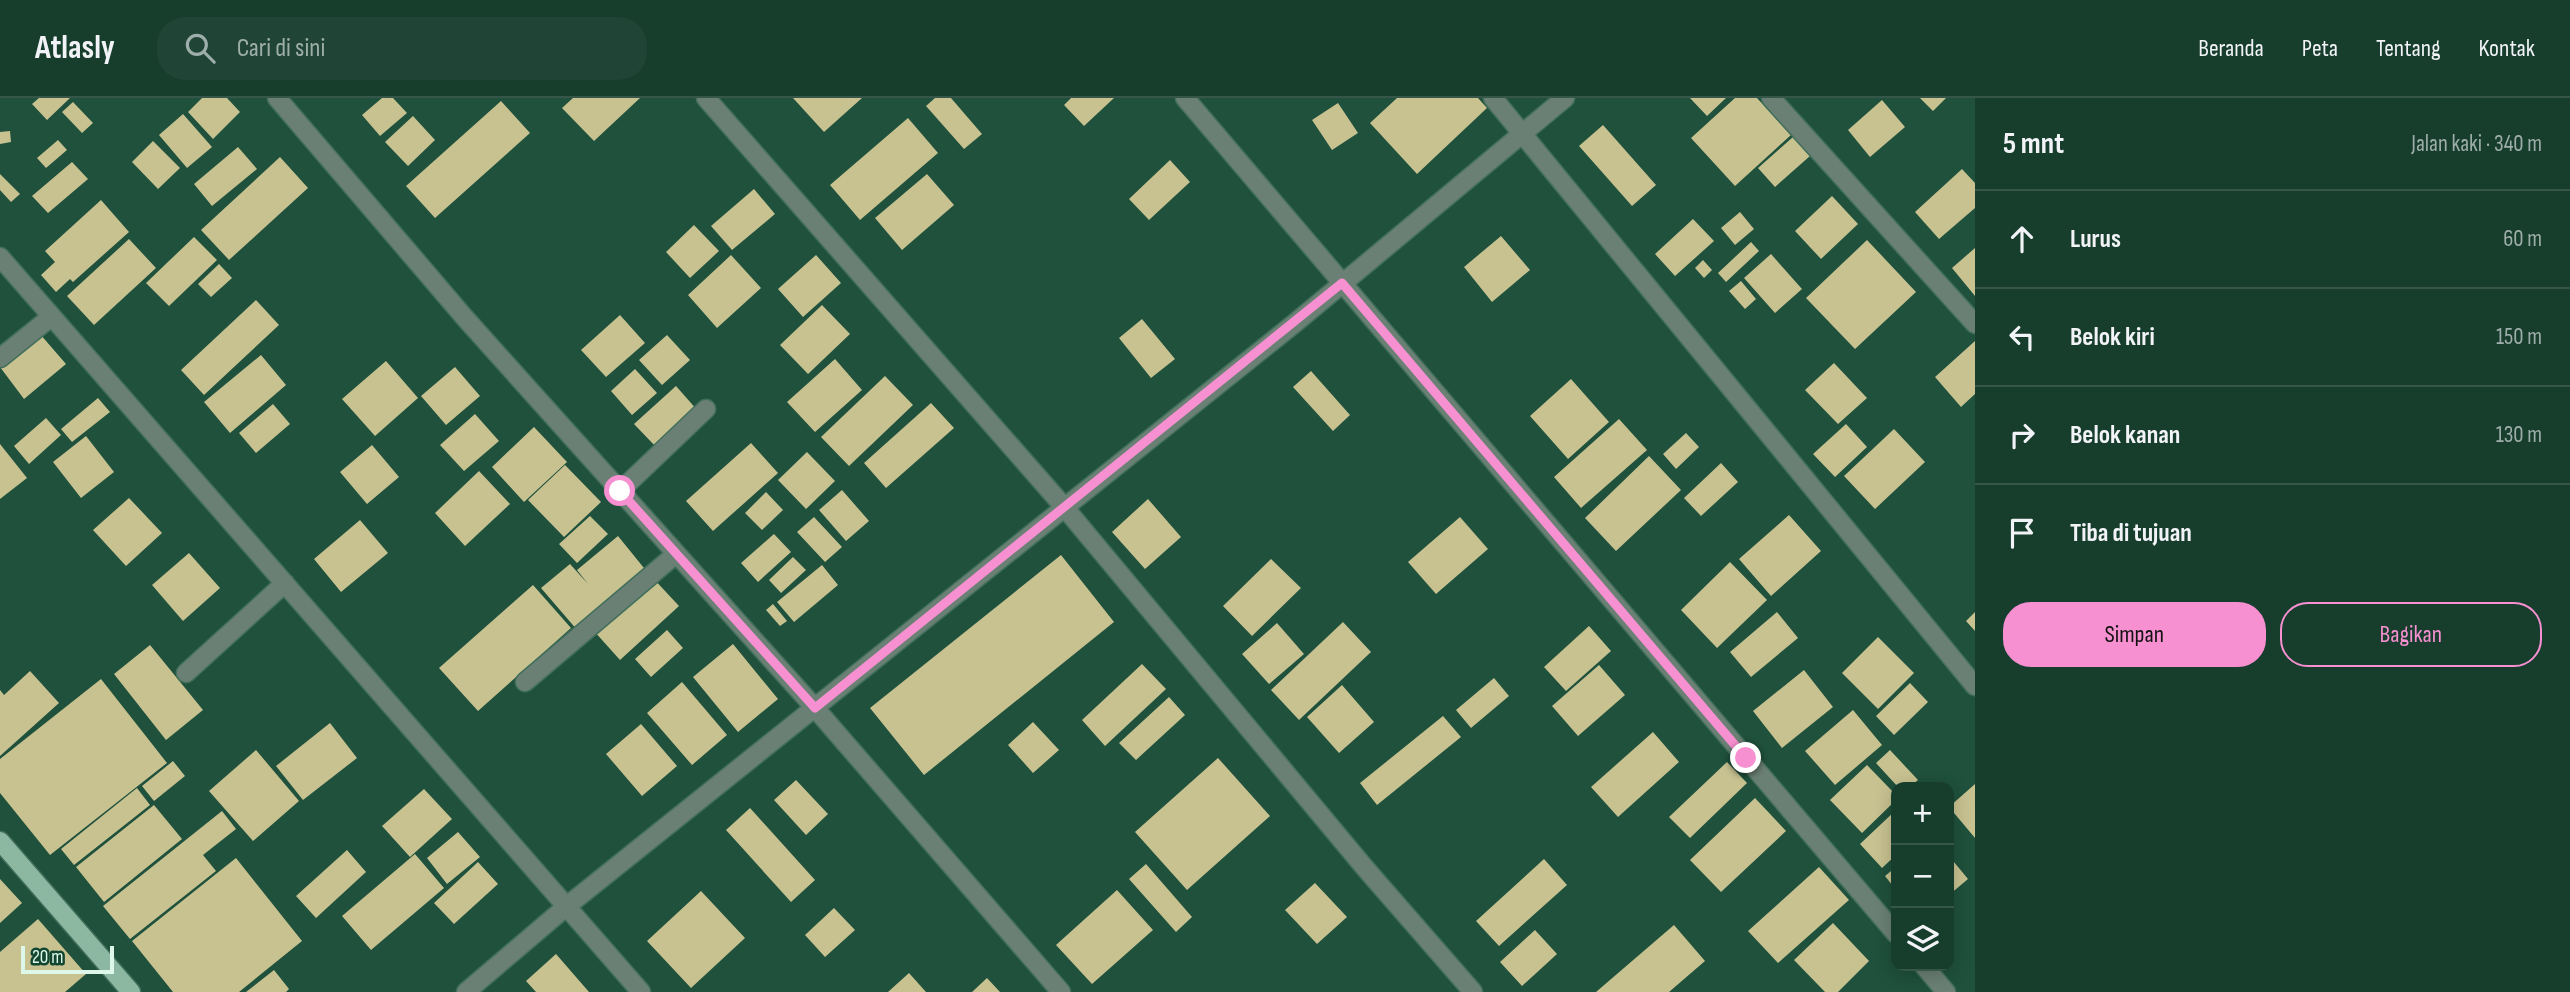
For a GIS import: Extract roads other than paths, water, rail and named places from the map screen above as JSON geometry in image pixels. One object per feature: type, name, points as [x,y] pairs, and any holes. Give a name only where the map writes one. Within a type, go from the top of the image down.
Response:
[{"type":"main road","points":[[0,841],[131,992]]},
{"type":"street","points":[[277,98],[465,318],[815,708],[1061,992]]},
{"type":"street","points":[[705,98],[1065,508],[1356,858],[1473,992]]},
{"type":"street","points":[[1185,98],[1891,928]]},
{"type":"street","points":[[1493,98],[1975,686]]},
{"type":"street","points":[[466,992],[567,906],[1065,508],[1565,98]]},
{"type":"street","points":[[1771,98],[1975,324]]},
{"type":"street","points":[[0,257],[641,992]]},
{"type":"street","points":[[0,358],[51,317]]},
{"type":"street","points":[[620,491],[706,409]]},
{"type":"street","points":[[525,682],[676,554]]},
{"type":"street","points":[[186,673],[285,583]]},
{"type":"street","points":[[1928,971],[1946,992]]}]
